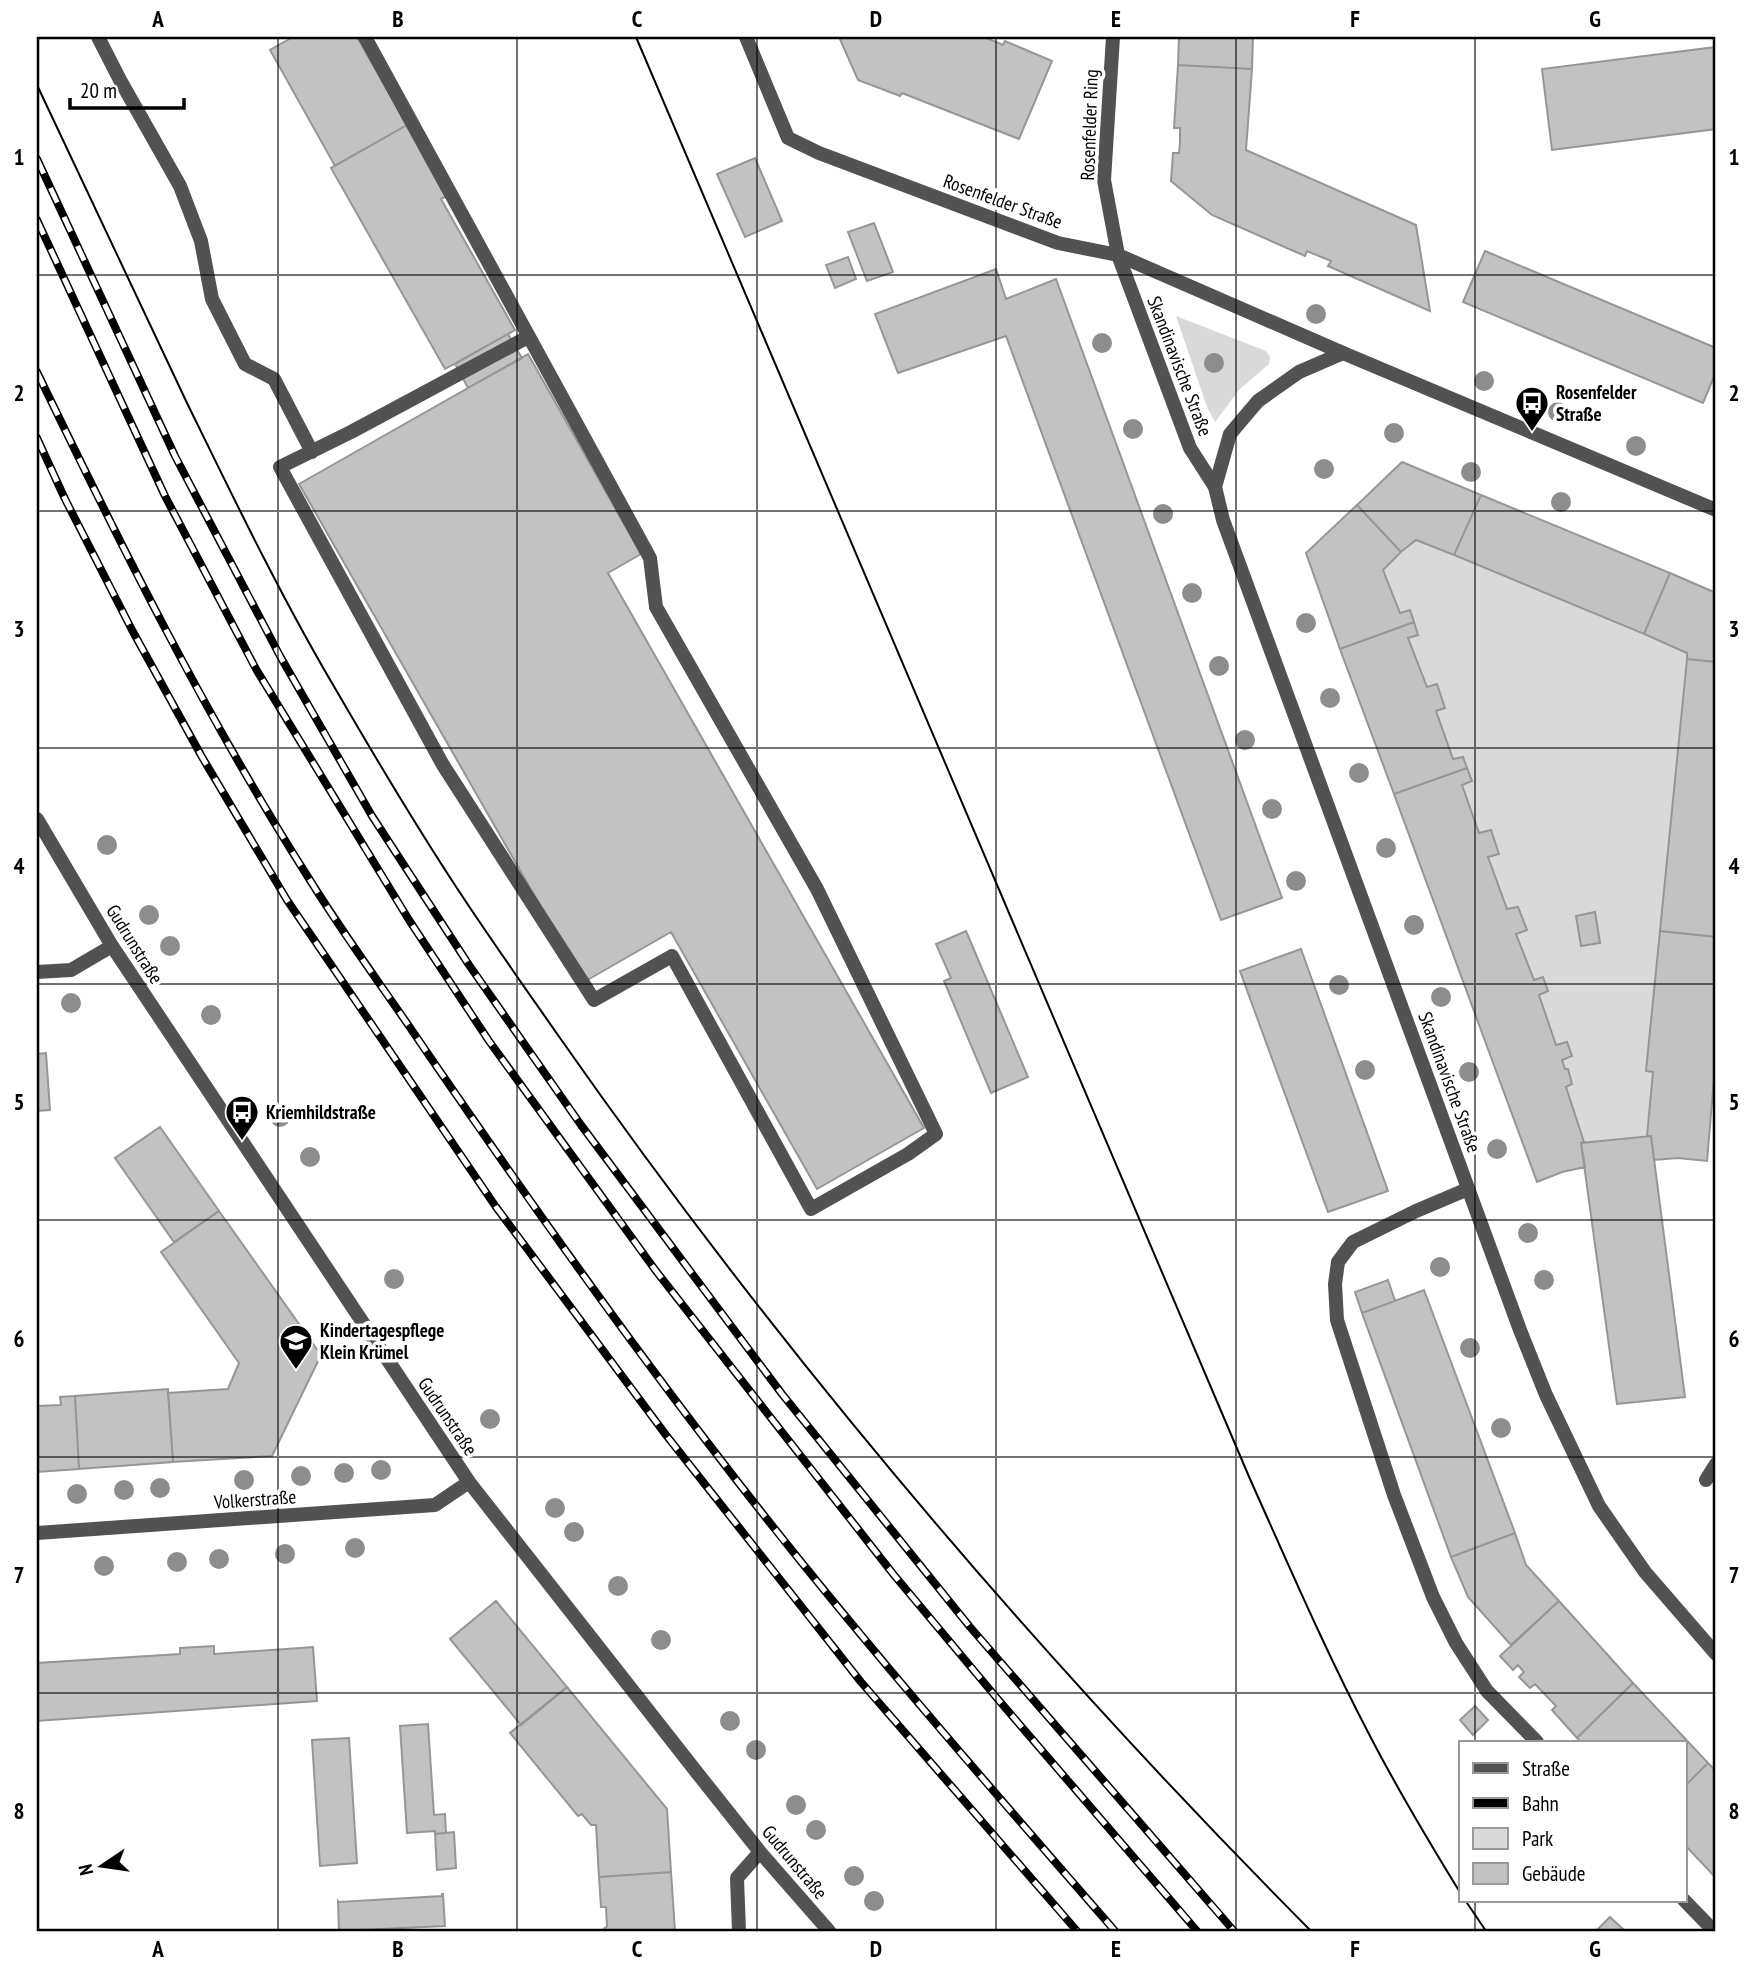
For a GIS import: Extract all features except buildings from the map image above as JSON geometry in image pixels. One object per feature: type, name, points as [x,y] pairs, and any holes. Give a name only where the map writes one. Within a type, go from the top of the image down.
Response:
[{"type":"street","points":[[98,37],[180,186],[201,241],[212,299],[245,364],[274,379],[313,452]]},
{"type":"street","points":[[365,37],[650,558],[656,607],[817,889],[936,1134],[896,1161],[811,1209],[672,956],[594,1000],[443,765],[280,467],[528,337]]},
{"type":"street","name":"Rosenfelder Straße","points":[[746,37],[788,138],[820,153],[1058,243],[1118,255],[1343,354],[1716,510]]},
{"type":"street","name":"Rosenfelder Ring","points":[[1113,37],[1104,180],[1118,255]]},
{"type":"street","name":"Skandinavische Straße","points":[[1118,255],[1190,448],[1215,487],[1231,542],[1546,1395],[1598,1506],[1645,1573],[1716,1654]]},
{"type":"street","name":"Skandinavische Straße","points":[[1215,487],[1230,435],[1258,401],[1299,372],[1343,354]]},
{"type":"street","name":"Gudrunstraße","points":[[37,819],[112,946],[469,1482],[760,1852],[829,1931]]},
{"type":"street","points":[[37,972],[71,970],[112,946]]},
{"type":"street","points":[[1468,1189],[1353,1242],[1338,1262],[1335,1284],[1337,1320],[1394,1495],[1433,1597],[1456,1643],[1487,1690],[1536,1741]]},
{"type":"street","points":[[1706,1480],[1716,1464]]},
{"type":"street","name":"Volkerstraße","points":[[37,1533],[435,1504],[469,1482]]},
{"type":"street","points":[[739,1931],[737,1878],[760,1852]]},
{"type":"street","points":[[1686,1902],[1714,1931]]},
{"type":"green space","points":[[1176,316],[1266,351],[1270,357],[1269,364],[1239,390],[1215,422],[1207,407]]},
{"type":"green space","points":[[1416,540],[1687,653],[1646,1071],[1653,1072],[1647,1136],[1584,1142],[1566,1087],[1572,1084],[1562,1060],[1572,1055],[1567,1042],[1556,1045],[1539,995],[1548,991],[1543,977],[1534,980],[1516,934],[1527,929],[1518,907],[1507,909],[1488,857],[1499,854],[1490,830],[1479,833],[1462,785],[1472,781],[1463,757],[1453,759],[1436,711],[1445,708],[1427,687],[1408,638],[1418,635],[1410,611],[1400,613],[1383,570]]},
{"type":"tram line","points":[[636,37],[1250,1479],[1354,1704],[1403,1796],[1459,1891]]},
{"type":"tram line","points":[[37,85],[187,403],[298,624],[408,811],[505,959],[645,1157],[733,1274],[916,1501],[1109,1720],[1311,1931]]},
{"type":"tram line","points":[[1466,1902],[1486,1931]]},
{"type":"railway","points":[[37,159],[175,456],[280,656],[372,816],[469,965],[581,1125],[782,1394],[970,1627],[1234,1931]]},
{"type":"railway","points":[[37,220],[165,496],[256,669],[409,920],[489,1041],[656,1271],[894,1575],[1197,1931]]},
{"type":"railway","points":[[37,372],[132,565],[199,691],[270,816],[366,965],[566,1251],[759,1509],[909,1692],[1115,1931]]},
{"type":"railway","points":[[37,438],[132,630],[202,757],[287,900],[496,1207],[666,1435],[861,1682],[1077,1931]]},
{"type":"place","name":"Rosenfelder Straße","points":[[1532,433]]},
{"type":"place","name":"Kriemhildstraße","points":[[242,1142]]},
{"type":"place","name":"Kindertagespflege Klein Krümel","points":[[296,1371]]}]
